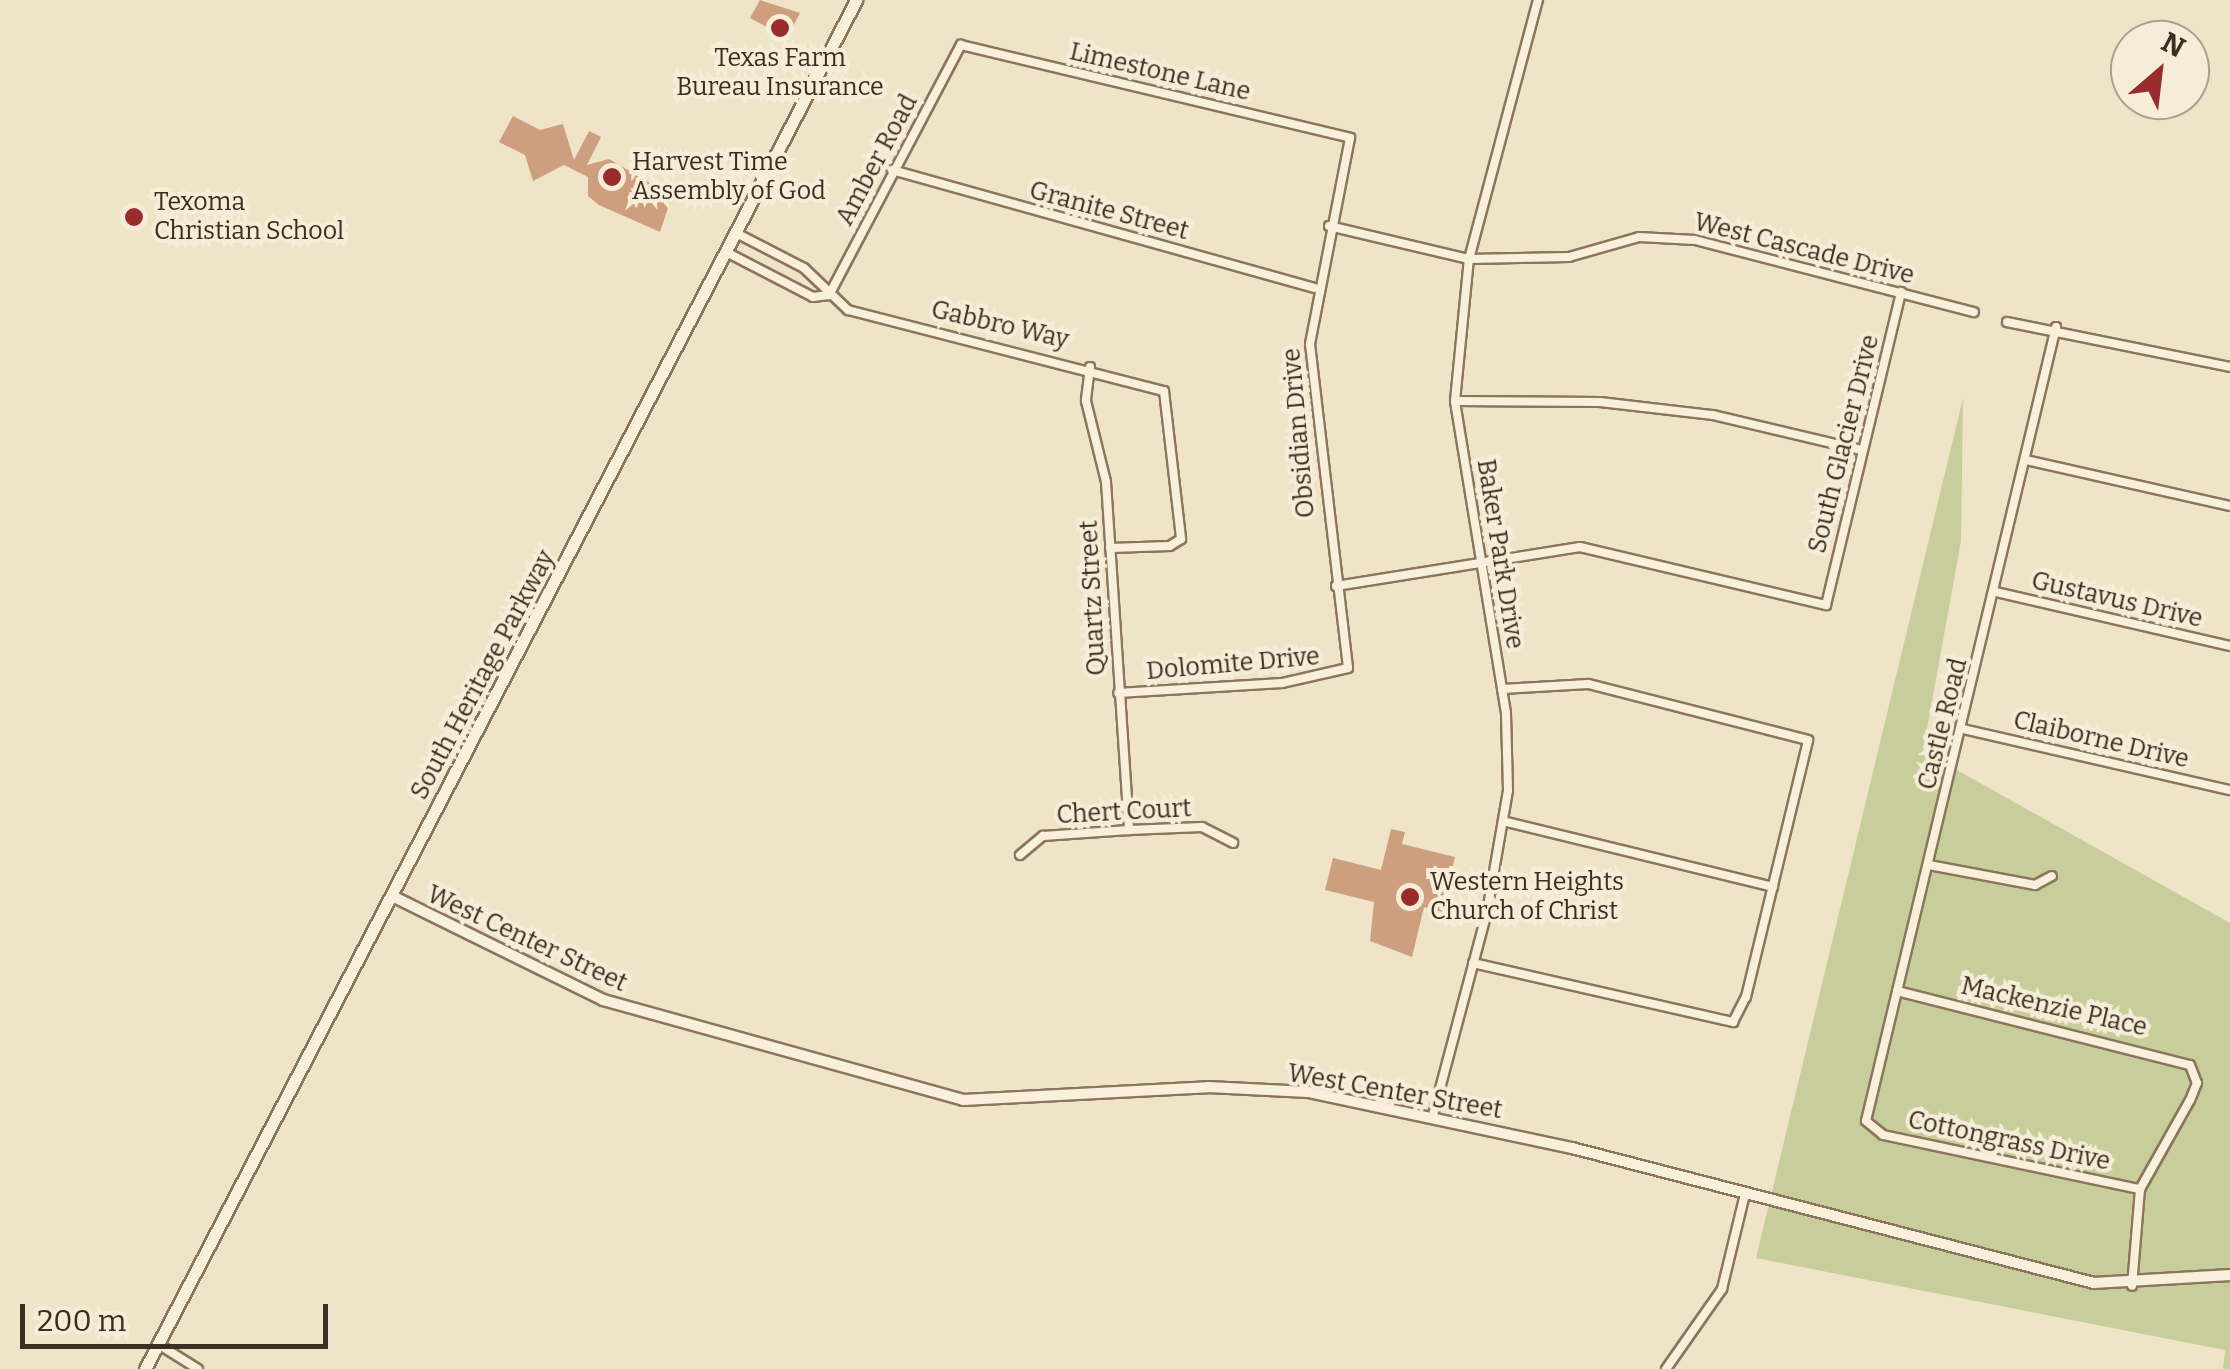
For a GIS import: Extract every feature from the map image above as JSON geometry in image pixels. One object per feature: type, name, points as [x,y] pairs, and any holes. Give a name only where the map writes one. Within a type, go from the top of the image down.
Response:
[{"type":"main road","name":"South Heritage Parkway","points":[[144,1369],[740,235],[856,0]]},
{"type":"street","name":"Baker Park Drive","points":[[1433,1115],[1473,964],[1503,821],[1502,689],[1455,401],[1469,260],[1538,0]]},
{"type":"street","name":"Limestone Lane","points":[[962,45],[1350,138]]},
{"type":"street","name":"Amber Road","points":[[829,295],[892,170],[962,45]]},
{"type":"street","name":"Obsidian Drive","points":[[1348,668],[1312,392],[1315,288],[1350,138]]},
{"type":"street","name":"Granite Street","points":[[892,170],[1315,288]]},
{"type":"street","name":"West Cascade Drive","points":[[1329,226],[1469,260],[1569,257],[1639,237],[1695,240],[1974,312]]},
{"type":"street","name":"Gabbro Way","points":[[740,235],[804,268],[848,310],[1090,367],[1164,390],[1181,539],[1110,548]]},
{"type":"street","name":"Gabbro Way","points":[[730,254],[813,296],[829,295]]},
{"type":"street","name":"South Glacier Drive","points":[[1480,562],[1580,547],[1626,552],[1826,604],[1902,292]]},
{"type":"street","points":[[2007,322],[2056,327],[2230,366]]},
{"type":"street","name":"Castle Road","points":[[1870,1129],[1867,1111],[1963,729],[2056,327]]},
{"type":"street","name":"Quartz Street","points":[[1090,367],[1086,401],[1106,482],[1129,830]]},
{"type":"street","points":[[1455,401],[1600,402],[1713,415],[1861,450]]},
{"type":"street","points":[[2026,460],[2230,506]]},
{"type":"street","points":[[1336,586],[1480,562]]},
{"type":"street","name":"Gustavus Drive","points":[[1996,592],[2230,646]]},
{"type":"street","name":"Dolomite Drive","points":[[1118,693],[1282,683],[1348,668]]},
{"type":"street","points":[[1473,964],[1732,1022],[1772,887],[1808,740],[1588,684],[1502,689]]},
{"type":"street","name":"Claiborne Drive","points":[[1963,729],[2230,790]]},
{"type":"street","points":[[1503,821],[1772,887]]},
{"type":"street","name":"Chert Court","points":[[1020,856],[1043,836],[1129,830],[1202,828],[1233,843]]},
{"type":"street","points":[[1929,864],[2035,885],[2052,876]]},
{"type":"street","name":"West Center Street","points":[[392,896],[603,1000],[963,1100],[1208,1087],[1308,1092],[1433,1115],[1973,1257],[2132,1286],[2230,1274]]},
{"type":"street","name":"Mackenzie Place","points":[[1897,991],[2174,1056],[2196,1073],[2190,1100],[2140,1189]]},
{"type":"street","name":"Cottongrass Drive","points":[[1870,1129],[2140,1189]]},
{"type":"street","points":[[2132,1286],[2140,1189]]},
{"type":"street","points":[[1666,1369],[1722,1289],[1744,1194]]},
{"type":"street","points":[[158,1344],[198,1369]]},
{"type":"green space","points":[[1963,398],[1961,541],[1923,751],[2230,923],[2230,1369],[2223,1369],[2225,1350],[1756,1258]]},
{"type":"building","name":"Texas Farm Bureau Insurance","points":[[760,0],[800,13],[787,38],[750,18]]},
{"type":"building","name":"Harvest Time Assembly of God","points":[[513,116],[540,130],[563,124],[574,160],[589,131],[601,137],[587,165],[609,159],[672,196],[660,232],[599,205],[588,196],[588,177],[564,165],[533,181],[525,155],[499,142]]},
{"type":"building","name":"Western Heights Church of Christ","points":[[1391,829],[1405,832],[1402,844],[1455,857],[1442,912],[1424,907],[1412,957],[1370,941],[1374,902],[1325,890],[1333,858],[1381,870]]},
{"type":"place","name":"Texas Farm Bureau Insurance","points":[[780,28]]},
{"type":"place","name":"Harvest Time Assembly of God","points":[[612,177]]},
{"type":"place","name":"Texoma Christian School","points":[[134,217]]},
{"type":"place","name":"Western Heights Church of Christ","points":[[1410,897]]}]
